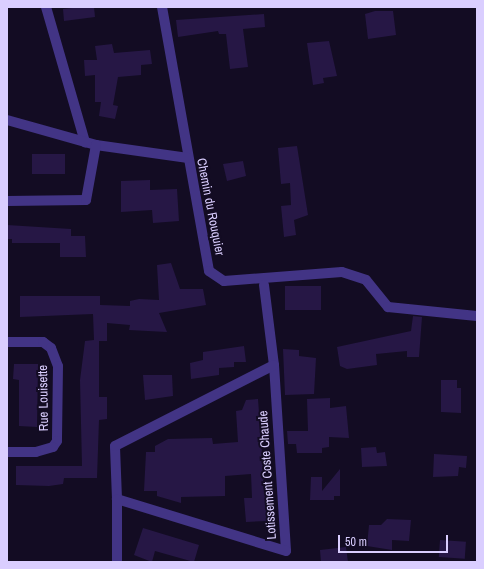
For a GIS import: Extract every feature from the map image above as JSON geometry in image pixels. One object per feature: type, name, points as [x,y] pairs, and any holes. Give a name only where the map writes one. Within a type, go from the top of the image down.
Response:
[{"type":"street","points":[[46,7],[85,142]]},
{"type":"street","name":"Chemin du Rouquier","points":[[162,7],[209,271],[224,281],[342,272],[366,280],[388,307],[477,316]]},
{"type":"street","points":[[7,120],[96,145],[188,158]]},
{"type":"street","points":[[7,201],[86,200],[96,145]]},
{"type":"street","name":"Lotissement Coste Chaude","points":[[116,498],[286,551],[274,365],[264,285]]},
{"type":"street","name":"Rue Louisette","points":[[7,342],[43,342],[53,352],[58,366],[57,441],[53,447],[36,452],[7,452]]},
{"type":"street","points":[[117,562],[115,446],[274,365]]},
{"type":"building","points":[[94,7],[95,17],[64,21],[63,9]]},
{"type":"building","points":[[375,11],[393,11],[396,35],[368,39],[365,14]]},
{"type":"building","points":[[264,14],[265,27],[243,29],[248,67],[230,69],[226,34],[219,34],[218,31],[178,37],[176,20]]},
{"type":"building","points":[[329,41],[337,76],[323,78],[324,83],[313,85],[307,43]]},
{"type":"building","points":[[112,44],[114,53],[150,50],[152,64],[141,65],[141,75],[118,77],[113,105],[118,106],[115,119],[99,116],[101,102],[95,102],[95,75],[85,76],[84,60],[97,60],[95,46]]},
{"type":"building","points":[[297,146],[308,215],[294,220],[296,235],[284,237],[281,206],[291,205],[290,183],[281,184],[278,148]]},
{"type":"building","points":[[32,154],[65,154],[65,174],[32,174]]},
{"type":"building","points":[[243,161],[246,176],[227,181],[223,164]]},
{"type":"building","points":[[150,180],[150,190],[177,189],[179,221],[153,223],[152,210],[121,212],[121,181]]},
{"type":"building","points":[[7,225],[71,229],[71,236],[85,236],[86,257],[60,257],[60,243],[12,243],[12,239],[7,239]]},
{"type":"building","points":[[171,263],[180,289],[203,289],[206,305],[159,313],[167,332],[129,330],[130,325],[107,323],[107,341],[99,341],[99,397],[107,397],[107,419],[99,420],[97,478],[64,478],[63,484],[49,486],[16,485],[16,466],[82,466],[80,380],[85,341],[94,340],[93,314],[20,317],[20,296],[100,296],[100,305],[130,306],[130,301],[139,299],[159,300],[157,265]]},
{"type":"building","points":[[285,286],[321,286],[321,310],[285,310]]},
{"type":"building","points":[[413,316],[422,317],[419,357],[407,357],[407,351],[376,354],[377,365],[347,369],[340,366],[337,347],[411,331]]},
{"type":"building","points":[[244,346],[246,362],[234,362],[234,367],[219,368],[219,375],[191,379],[190,363],[203,360],[203,352]]},
{"type":"building","points":[[283,349],[299,350],[299,356],[316,358],[314,394],[285,395]]},
{"type":"building","points":[[14,364],[38,364],[37,427],[19,426],[19,380],[13,379]]},
{"type":"building","points":[[143,375],[172,375],[173,396],[145,400]]},
{"type":"building","points":[[441,380],[457,380],[457,388],[461,388],[461,413],[441,412]]},
{"type":"building","points":[[330,398],[330,408],[346,406],[349,438],[329,437],[329,447],[322,448],[322,453],[297,453],[296,444],[288,444],[287,431],[308,431],[307,399]]},
{"type":"building","points":[[258,399],[267,521],[246,522],[244,498],[252,498],[251,474],[225,476],[225,496],[181,497],[181,503],[157,496],[157,491],[144,491],[146,452],[155,452],[155,446],[168,439],[212,438],[213,444],[238,442],[236,411],[242,410],[246,400]]},
{"type":"building","points":[[376,447],[377,453],[385,452],[387,466],[362,467],[361,448]]},
{"type":"building","points":[[434,454],[467,456],[466,468],[459,467],[458,476],[433,477]]},
{"type":"building","points":[[340,469],[340,496],[334,496],[334,500],[310,500],[311,477],[322,477],[322,491]]},
{"type":"building","points":[[387,519],[411,520],[409,541],[392,540],[392,550],[367,546],[369,525],[381,525]]},
{"type":"building","points":[[143,528],[199,545],[194,562],[155,551],[152,562],[134,555]]},
{"type":"building","points":[[440,540],[466,542],[465,559],[439,557]]},
{"type":"building","points":[[346,547],[348,562],[321,562],[320,550]]}]
